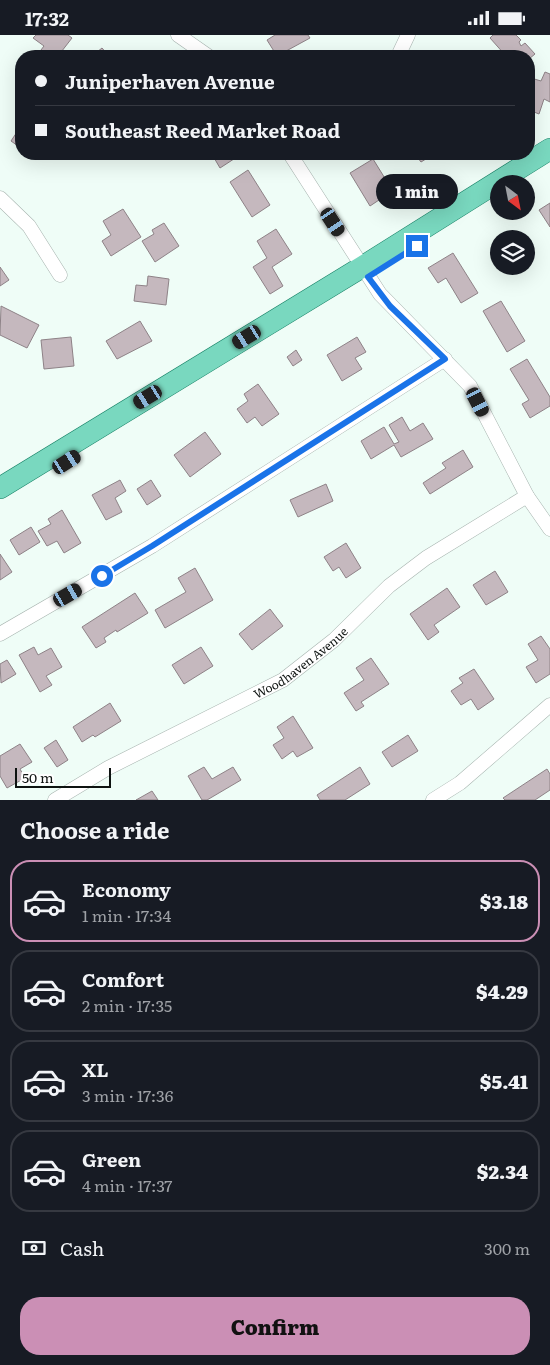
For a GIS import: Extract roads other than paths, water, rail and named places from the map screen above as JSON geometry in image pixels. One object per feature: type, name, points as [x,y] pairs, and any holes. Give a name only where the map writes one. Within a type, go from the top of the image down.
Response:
[{"type":"main road","points":[[535,159],[550,149]]},
{"type":"main road","points":[[0,503],[365,272],[533,160]]},
{"type":"main road","points":[[532,175],[550,164]]},
{"type":"main road","points":[[0,488],[490,200]]},
{"type":"street","points":[[178,35],[199,50]]},
{"type":"street","points":[[401,50],[408,35]]},
{"type":"street","points":[[298,160],[365,272],[390,306],[470,386],[527,496],[550,529]]},
{"type":"street","points":[[0,198],[29,226],[60,275]]},
{"type":"street","points":[[0,634],[152,546],[445,359]]},
{"type":"street","name":"Woodhaven Avenue","points":[[55,800],[117,763],[283,680],[334,640],[390,586],[426,558],[527,496]]},
{"type":"street","points":[[433,800],[460,783],[550,705]]}]
